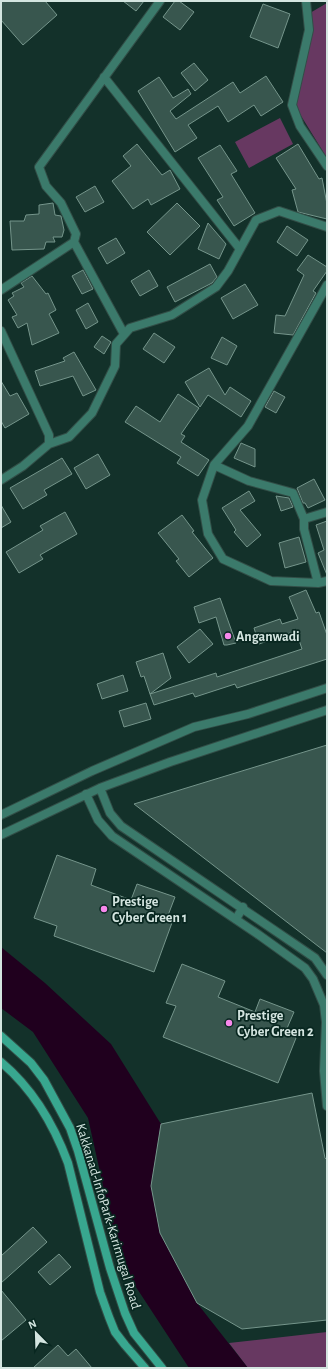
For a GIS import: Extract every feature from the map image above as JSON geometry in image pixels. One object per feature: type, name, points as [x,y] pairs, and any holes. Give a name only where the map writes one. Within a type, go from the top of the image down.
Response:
[{"type":"main road","name":"Kakkanad-InfoPark-Karimugal Road","points":[[1,1036],[31,1063],[44,1080],[70,1128],[78,1151],[110,1268],[125,1313],[134,1333],[162,1368]]},
{"type":"main road","name":"Kakkanad-InfoPark-Karimugal Road","points":[[1,1062],[17,1077],[31,1094],[61,1144],[68,1163],[100,1292],[109,1317],[115,1332],[145,1368]]},
{"type":"street","points":[[124,334],[74,242],[76,234],[70,220],[61,203],[46,186],[39,167],[160,1]]},
{"type":"street","points":[[306,1],[309,30],[292,105],[300,126],[327,166]]},
{"type":"street","points":[[104,78],[240,249]]},
{"type":"street","points":[[1,480],[23,466],[49,444],[69,437],[92,413],[115,366],[116,344],[130,328],[172,315],[216,288],[228,271],[256,220],[279,211],[327,227]]},
{"type":"street","points":[[1,290],[74,242]]},
{"type":"street","points":[[327,284],[248,426],[214,466],[202,500],[208,534],[223,559],[271,581],[318,583],[327,581]]},
{"type":"street","points":[[1,331],[49,435],[49,444]]},
{"type":"street","points":[[214,466],[248,481],[293,493],[304,519],[304,529],[318,583]]},
{"type":"street","points":[[304,519],[327,512]]},
{"type":"street","points":[[1,815],[92,771],[194,726],[248,714],[327,688]]},
{"type":"street","points":[[1,835],[100,788],[170,762],[327,710]]},
{"type":"street","points":[[100,788],[110,813],[121,826],[243,907],[315,958],[327,975]]},
{"type":"street","points":[[86,794],[98,820],[112,836],[236,919],[305,968],[319,991],[326,1022],[324,1088],[327,1106]]},
{"type":"street","points":[[236,919],[243,907]]},
{"type":"shaded area","points":[[327,3],[327,158],[295,106],[310,13]]},
{"type":"shaded area","points":[[280,118],[293,144],[249,168],[235,142]]},
{"type":"shaded area","points":[[1,947],[45,983],[111,1044],[161,1124],[151,1186],[160,1233],[197,1303],[248,1368],[189,1368],[134,1284],[114,1235],[88,1118],[33,1032],[1,1008]]},
{"type":"shaded area","points":[[327,1332],[327,1368],[248,1368],[229,1343]]},
{"type":"building","points":[[1,1],[45,1],[57,15],[23,45],[1,20]]},
{"type":"building","points":[[123,1],[144,1],[136,11]]},
{"type":"building","points":[[175,1],[179,1],[194,12],[180,30],[163,17]]},
{"type":"building","points":[[263,4],[290,14],[278,48],[250,37]]},
{"type":"building","points":[[194,63],[208,80],[195,91],[181,73]]},
{"type":"building","points":[[266,76],[283,102],[261,116],[254,105],[228,122],[218,106],[188,125],[197,138],[175,152],[138,91],[159,77],[173,98],[188,89],[191,94],[170,111],[176,119],[233,82],[240,93]]},
{"type":"building","points":[[137,144],[162,175],[170,170],[180,189],[151,205],[148,199],[133,209],[112,181],[131,166],[123,156]]},
{"type":"building","points":[[298,144],[319,179],[322,178],[327,204],[327,219],[298,212],[292,190],[296,189],[276,158]]},
{"type":"building","points":[[220,145],[237,171],[231,174],[255,213],[234,226],[217,200],[223,197],[198,158]]},
{"type":"building","points":[[95,186],[104,202],[85,212],[76,197]]},
{"type":"building","points":[[53,203],[55,215],[61,216],[64,230],[62,237],[53,237],[55,242],[46,242],[44,249],[12,250],[10,221],[24,221],[26,215],[39,214],[39,205]]},
{"type":"building","points":[[177,203],[200,226],[170,255],[147,232]]},
{"type":"building","points":[[208,223],[226,244],[219,259],[198,249]]},
{"type":"building","points":[[287,226],[308,240],[297,256],[277,242]]},
{"type":"building","points":[[116,238],[125,253],[107,264],[98,248]]},
{"type":"building","points":[[308,255],[327,267],[327,271],[313,291],[316,293],[293,335],[274,333],[276,315],[285,316],[304,275],[297,270]]},
{"type":"building","points":[[210,264],[217,277],[212,283],[175,302],[167,287]]},
{"type":"building","points":[[83,270],[93,289],[82,294],[72,276]]},
{"type":"building","points":[[149,270],[158,286],[140,296],[131,281]]},
{"type":"building","points":[[32,276],[46,294],[48,293],[56,310],[49,314],[59,333],[32,345],[27,323],[18,328],[12,317],[17,315],[8,300],[14,296],[12,293],[24,287],[21,283]]},
{"type":"building","points":[[245,284],[258,305],[233,319],[221,298]]},
{"type":"building","points":[[88,303],[98,322],[86,329],[76,310]]},
{"type":"building","points":[[154,333],[175,347],[164,363],[143,349]]},
{"type":"building","points":[[102,336],[111,342],[104,354],[94,347]]},
{"type":"building","points":[[222,337],[237,346],[227,365],[211,358]]},
{"type":"building","points":[[74,352],[96,390],[83,396],[73,376],[40,386],[35,371],[65,361],[63,358]]},
{"type":"building","points":[[209,368],[225,395],[230,387],[251,401],[241,417],[208,395],[200,407],[185,382]]},
{"type":"building","points":[[1,381],[10,396],[17,393],[29,414],[5,428],[1,421]]},
{"type":"building","points":[[274,391],[285,397],[276,413],[265,407]]},
{"type":"building","points":[[178,394],[199,408],[181,434],[185,436],[181,442],[209,460],[198,476],[177,463],[181,457],[125,422],[136,406],[160,422]]},
{"type":"building","points":[[241,443],[255,449],[255,467],[234,458]]},
{"type":"building","points":[[98,454],[110,475],[86,489],[74,468]]},
{"type":"building","points":[[62,458],[72,474],[44,490],[47,495],[23,509],[10,488]]},
{"type":"building","points":[[314,479],[325,500],[308,508],[305,503],[303,503],[297,488]]},
{"type":"building","points":[[249,491],[255,501],[240,510],[261,535],[247,547],[234,532],[236,530],[222,508]]},
{"type":"building","points":[[276,496],[289,498],[293,507],[281,511]]},
{"type":"building","points":[[1,505],[11,522],[1,528]]},
{"type":"building","points":[[65,512],[77,534],[40,555],[43,559],[19,573],[6,552],[43,530],[40,526]]},
{"type":"building","points":[[182,515],[194,531],[192,532],[213,558],[189,577],[176,561],[179,559],[158,533]]},
{"type":"building","points":[[327,521],[327,575],[318,553],[324,550],[316,525]]},
{"type":"building","points":[[299,537],[306,562],[285,568],[279,543]]},
{"type":"building","points":[[306,590],[316,613],[319,612],[327,635],[327,659],[237,688],[235,684],[195,697],[193,693],[154,705],[150,694],[216,673],[217,677],[302,649],[296,631],[259,644],[254,628],[280,619],[282,624],[298,619],[289,597]]},
{"type":"building","points":[[220,598],[236,643],[224,645],[216,617],[199,623],[194,607]]},
{"type":"building","points":[[200,629],[213,644],[189,663],[177,647]]},
{"type":"building","points":[[163,653],[171,678],[150,694],[144,676],[141,677],[136,662]]},
{"type":"building","points":[[123,675],[128,691],[102,699],[97,684]]},
{"type":"building","points":[[146,703],[151,719],[124,727],[119,711]]},
{"type":"building","points":[[327,745],[327,953],[134,804]]},
{"type":"building","name":"Prestige Cyber Green 1","points":[[57,855],[96,869],[91,885],[131,900],[137,884],[175,897],[167,918],[173,920],[154,972],[54,936],[57,926],[34,918]]},
{"type":"building","name":"Prestige Cyber Green 2","points":[[182,964],[225,981],[218,997],[255,1012],[260,999],[294,1012],[285,1033],[296,1038],[278,1083],[163,1037],[176,1006],[166,1003]]},
{"type":"building","points":[[312,1093],[325,1158],[327,1160],[327,1320],[242,1329],[197,1303],[160,1233],[151,1186],[161,1124]]},
{"type":"building","points":[[33,1227],[47,1242],[1,1283],[1,1256]]},
{"type":"building","points":[[59,1254],[71,1267],[50,1285],[38,1272]]},
{"type":"building","points":[[1,1290],[26,1320],[1,1341]]},
{"type":"building","points":[[58,1345],[68,1356],[76,1349],[92,1368],[33,1368]]},
{"type":"place","name":"Anganwadi","points":[[228,636]]},
{"type":"place","name":"Prestige Cyber Green 1","points":[[104,909]]},
{"type":"place","name":"Prestige Cyber Green 2","points":[[229,1023]]}]
